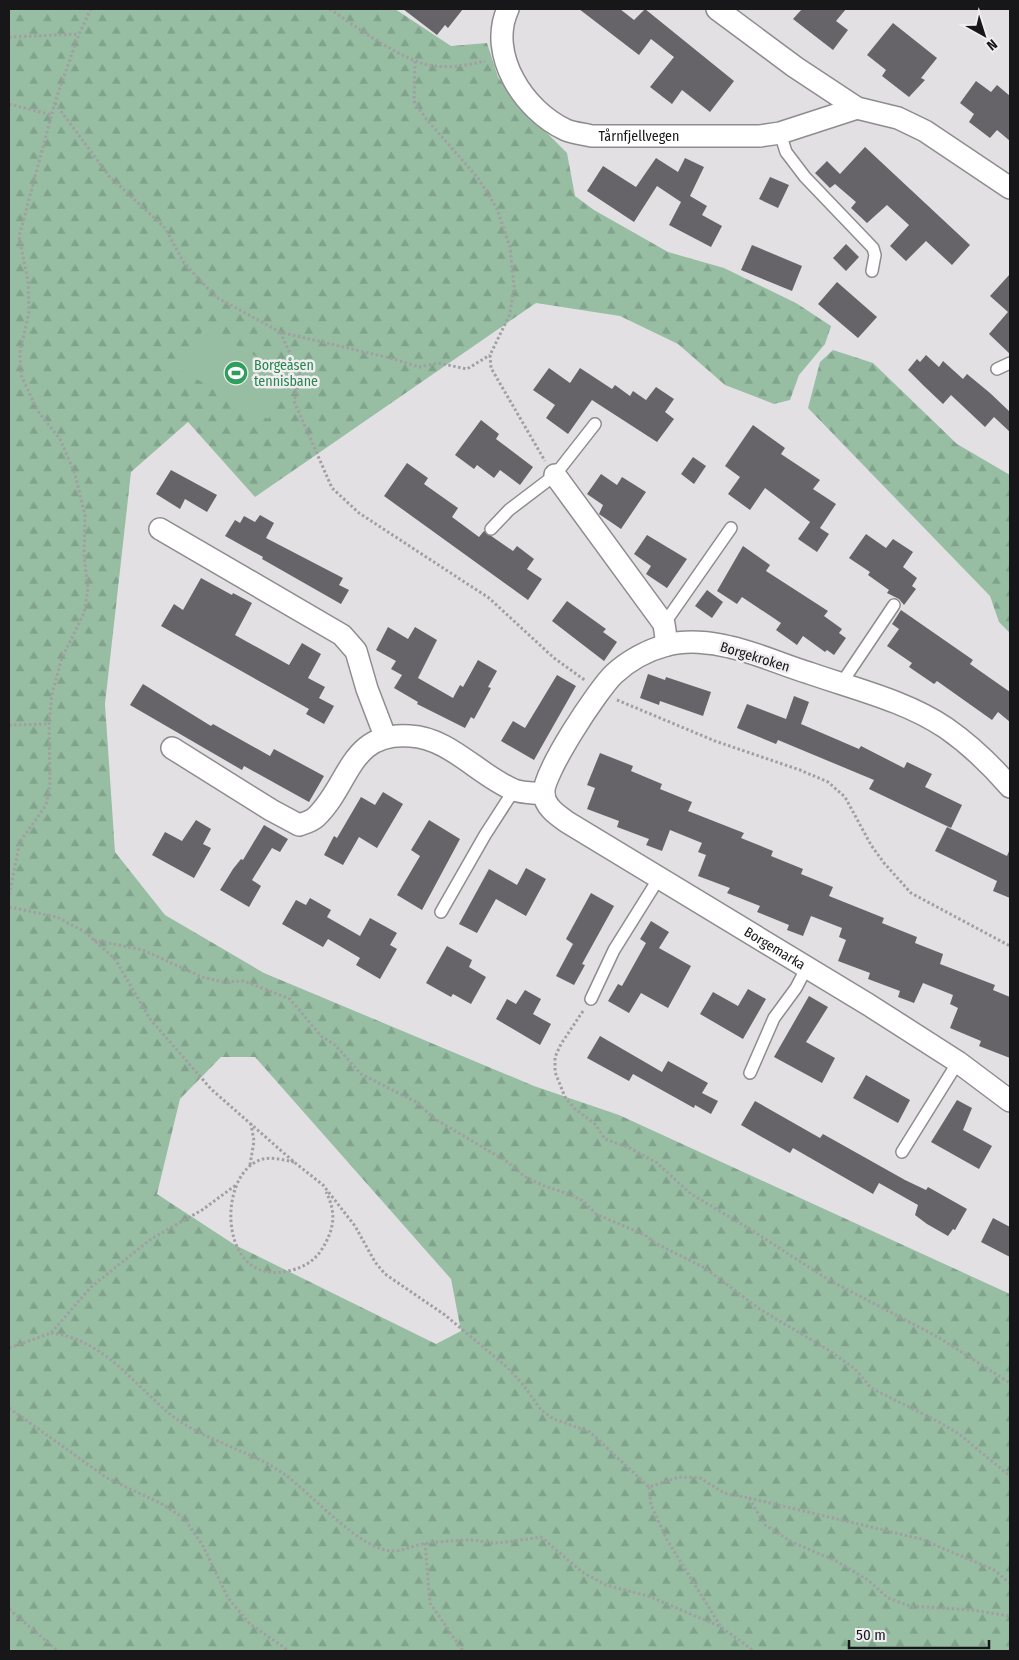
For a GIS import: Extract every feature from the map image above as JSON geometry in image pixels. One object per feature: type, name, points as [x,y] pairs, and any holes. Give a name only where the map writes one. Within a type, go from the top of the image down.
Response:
[{"type":"street","name":"Tårnfjellvegen","points":[[508,9],[503,20],[505,55],[508,68],[520,92],[548,120],[567,130],[592,136],[760,136],[780,133],[857,108]]},
{"type":"street","points":[[717,9],[795,67],[857,108],[898,118],[925,131],[1010,188]]},
{"type":"street","points":[[555,475],[666,635]]},
{"type":"street","points":[[160,529],[342,635],[356,651],[385,736]]},
{"type":"street","name":"Borgekroken","points":[[544,794],[550,771],[599,691],[614,674],[666,635],[730,647],[881,697],[946,728],[995,770],[1010,787]]},
{"type":"street","points":[[172,748],[270,810],[299,826],[315,819],[325,807],[351,763],[370,744],[385,736],[411,736],[437,742],[514,790],[544,794]]},
{"type":"street","name":"Borgemarka","points":[[544,794],[550,808],[557,816],[807,967],[958,1062],[1010,1101]]},
{"type":"lane","points":[[780,133],[786,152],[805,177],[873,248],[875,255],[872,271]]},
{"type":"lane","points":[[997,369],[1010,363]]},
{"type":"lane","points":[[491,529],[509,510],[555,475],[594,424]]},
{"type":"lane","points":[[666,635],[731,528]]},
{"type":"lane","points":[[841,684],[894,605]]},
{"type":"lane","points":[[441,912],[514,790]]},
{"type":"lane","points":[[590,999],[614,950],[659,878]]},
{"type":"lane","points":[[750,1073],[774,1018],[796,988],[807,967]]},
{"type":"lane","points":[[902,1152],[958,1062]]},
{"type":"path","points":[[9,895],[20,842],[46,805],[50,785],[49,724],[52,694],[62,658],[84,613],[88,589],[84,556],[85,515],[75,474],[60,439],[37,410],[21,375],[20,352],[29,312],[28,280],[20,237],[55,102],[79,34],[91,9]]},
{"type":"path","points":[[330,9],[415,62],[435,66],[468,65],[505,55]]},
{"type":"path","points":[[9,37],[79,34]]},
{"type":"path","points":[[415,62],[414,101],[426,120],[478,178],[497,209],[510,247],[514,286],[510,314],[490,355],[491,368],[555,475]]},
{"type":"path","points":[[55,102],[109,176],[165,228],[184,263],[216,297],[280,332],[394,359],[419,367],[438,363],[468,369],[490,355]]},
{"type":"path","points":[[9,104],[52,116]]},
{"type":"path","points":[[280,332],[302,377],[294,401],[332,488],[359,513],[489,598],[554,658],[599,691],[715,741],[828,782],[845,797],[871,846],[899,882],[911,893],[1010,946]]},
{"type":"path","points":[[9,724],[49,724]]},
{"type":"path","points":[[9,907],[57,917],[85,932],[115,958],[150,1018],[211,1088],[294,1162],[323,1185],[355,1226],[375,1262],[385,1274],[446,1314],[508,1368],[541,1410],[554,1419],[590,1432],[649,1486],[651,1505],[667,1540],[721,1627]]},
{"type":"path","points":[[94,940],[143,950],[202,977],[223,982],[244,981],[290,999],[321,1036],[335,1045],[361,1074],[416,1102],[435,1119],[506,1161],[524,1176],[583,1201],[596,1214],[645,1235],[655,1243],[705,1268],[760,1310],[830,1351],[855,1370],[870,1388],[959,1434],[1010,1476]]},
{"type":"path","points":[[590,999],[561,1044],[556,1057],[555,1072],[565,1098],[574,1108],[596,1124],[605,1139],[630,1148],[657,1164],[691,1194],[829,1280],[938,1337],[1010,1383]]},
{"type":"path","points":[[250,1166],[254,1141],[251,1124]]},
{"type":"path","points":[[51,1333],[91,1287],[151,1239],[202,1210],[236,1185],[250,1166],[260,1160],[270,1158],[294,1162]]},
{"type":"path","points":[[236,1185],[232,1236],[237,1250],[256,1268],[281,1273],[310,1263],[330,1238],[334,1220],[332,1203],[323,1185]]},
{"type":"path","points":[[9,1348],[51,1333],[70,1335],[91,1346],[116,1363],[165,1410],[184,1424],[260,1459],[285,1474],[344,1525],[376,1547],[392,1551],[425,1543],[470,1540],[495,1543],[541,1537],[582,1572],[606,1585],[651,1597],[721,1627],[754,1651]]},
{"type":"path","points":[[9,1408],[107,1478],[162,1504],[185,1519],[203,1546],[228,1598],[250,1624],[289,1651]]},
{"type":"path","points":[[649,1486],[679,1477],[700,1478],[724,1493],[921,1539],[994,1570],[1010,1583]]},
{"type":"path","points":[[749,1498],[765,1525],[792,1542],[836,1561],[868,1580],[888,1598],[910,1606],[972,1610],[1010,1616]]},
{"type":"path","points":[[425,1543],[430,1603],[463,1651]]},
{"type":"path","points":[[9,1609],[58,1651]]},
{"type":"green space","points":[[9,9],[395,9],[451,46],[487,43],[498,77],[516,102],[567,153],[575,196],[594,210],[668,252],[724,268],[796,303],[831,326],[825,344],[799,375],[790,400],[774,404],[725,385],[678,344],[620,316],[536,303],[255,497],[188,422],[131,472],[105,704],[115,852],[165,915],[264,973],[534,1086],[619,1115],[1010,1294],[1010,1651],[9,1651]],"holes":[[[221,1057],[255,1057],[451,1279],[461,1331],[436,1344],[235,1245],[157,1194],[180,1099]]]},
{"type":"green space","name":"Borgeåsen tennisbane","points":[[204,328],[292,376],[268,419],[180,370]]},
{"type":"green space","points":[[833,350],[873,363],[957,444],[1010,475],[1010,633],[999,622],[990,596],[808,408],[820,362]]},
{"type":"building","points":[[403,9],[463,9],[448,28],[445,25],[437,35]]},
{"type":"building","points":[[579,9],[620,9],[634,20],[645,9],[734,81],[710,112],[682,90],[672,104],[650,87],[674,57],[651,39],[639,55]]},
{"type":"building","points":[[802,9],[846,9],[836,21],[848,30],[833,50],[793,19]]},
{"type":"building","points":[[893,23],[937,58],[921,78],[925,80],[909,97],[882,76],[886,70],[867,55]]},
{"type":"building","points":[[976,81],[991,92],[997,85],[1010,96],[1010,141],[997,130],[990,138],[969,122],[974,114],[960,103]]},
{"type":"building","points":[[865,147],[970,245],[952,265],[926,241],[906,261],[890,246],[909,225],[887,205],[867,223],[851,208],[856,202],[835,184],[830,188],[815,173],[827,161],[840,174]]},
{"type":"building","points":[[656,158],[678,172],[685,158],[704,167],[690,196],[707,206],[702,215],[722,226],[711,247],[669,225],[681,202],[657,186],[634,222],[587,191],[603,166],[636,187]]},
{"type":"building","points":[[770,177],[789,185],[778,208],[759,199]]},
{"type":"building","points":[[846,244],[859,257],[846,271],[833,258]]},
{"type":"building","points":[[752,245],[802,266],[792,291],[741,270]]},
{"type":"building","points":[[1010,274],[1010,354],[989,334],[1008,312],[990,296]]},
{"type":"building","points":[[837,282],[877,317],[858,338],[818,304]]},
{"type":"building","points":[[926,355],[939,367],[943,361],[963,379],[967,374],[990,393],[1010,412],[1010,432],[994,417],[985,427],[951,395],[943,404],[908,370],[917,359],[920,362]]},
{"type":"building","points":[[549,368],[570,383],[580,368],[612,389],[615,385],[630,396],[633,391],[646,400],[656,387],[674,399],[665,412],[674,419],[657,442],[592,400],[568,434],[546,418],[555,405],[533,390]]},
{"type":"building","points":[[481,420],[499,434],[496,439],[533,467],[520,485],[500,470],[494,478],[477,465],[474,469],[455,455]]},
{"type":"building","points":[[753,425],[785,448],[781,454],[820,480],[813,489],[836,504],[820,528],[829,534],[817,552],[798,539],[810,522],[765,488],[750,510],[728,494],[740,477],[725,466]]},
{"type":"building","points":[[693,457],[706,466],[694,484],[681,474]]},
{"type":"building","points":[[407,463],[428,478],[424,484],[458,508],[452,517],[479,537],[484,531],[513,551],[517,546],[534,559],[527,569],[542,579],[528,600],[384,496]]},
{"type":"building","points":[[171,470],[217,495],[207,512],[185,499],[180,509],[156,494]]},
{"type":"building","points":[[601,474],[617,485],[622,477],[646,492],[621,529],[599,514],[603,505],[587,494]]},
{"type":"building","points":[[260,515],[274,523],[266,538],[343,578],[339,585],[349,590],[341,604],[225,536],[235,520],[240,523],[244,516],[255,522]]},
{"type":"building","points":[[866,534],[886,548],[893,539],[913,552],[903,567],[917,578],[912,586],[916,589],[904,605],[899,599],[887,593],[889,590],[868,575],[870,572],[849,558]]},
{"type":"building","points":[[647,535],[687,559],[667,588],[646,574],[651,566],[634,554]]},
{"type":"building","points":[[743,546],[770,565],[766,571],[828,611],[824,616],[842,629],[839,633],[846,638],[834,655],[827,650],[825,652],[803,636],[797,645],[776,630],[781,623],[742,597],[737,604],[717,591]]},
{"type":"building","points":[[201,578],[232,595],[233,593],[252,603],[235,635],[289,665],[302,643],[321,654],[308,678],[325,687],[319,698],[334,706],[324,724],[306,714],[309,709],[161,626],[174,604],[183,610]]},
{"type":"building","points":[[707,590],[723,602],[712,618],[695,606]]},
{"type":"building","points":[[567,601],[606,629],[603,632],[617,642],[604,661],[552,621]]},
{"type":"building","points":[[901,610],[973,660],[970,664],[1010,692],[1010,722],[998,712],[992,720],[937,681],[934,684],[909,667],[912,663],[887,646],[899,629],[892,624]]},
{"type":"building","points":[[388,627],[408,639],[415,627],[437,640],[418,678],[453,698],[460,685],[463,687],[478,660],[497,671],[488,687],[491,688],[474,719],[471,717],[465,728],[417,704],[418,702],[394,688],[402,675],[391,669],[396,661],[376,650]]},
{"type":"building","points":[[648,674],[665,680],[666,677],[711,692],[703,716],[660,701],[659,705],[640,698]]},
{"type":"building","points":[[557,675],[576,686],[534,760],[501,741],[513,721],[525,728]]},
{"type":"building","points":[[143,684],[211,726],[213,724],[270,756],[274,749],[324,776],[309,802],[244,766],[242,770],[130,705]]},
{"type":"building","points":[[794,696],[809,702],[801,724],[859,749],[861,746],[904,768],[907,762],[932,774],[925,787],[962,805],[951,828],[869,789],[874,780],[778,740],[776,744],[737,728],[747,704],[786,719]]},
{"type":"building","points":[[600,753],[633,766],[631,771],[662,784],[660,789],[692,802],[688,811],[744,833],[741,838],[773,851],[771,856],[803,869],[801,874],[833,887],[829,896],[884,918],[882,923],[917,937],[915,943],[943,954],[940,964],[995,985],[993,990],[1010,997],[1010,1058],[979,1046],[981,1041],[950,1028],[958,1008],[950,1004],[953,995],[923,983],[914,1003],[898,997],[900,991],[868,979],[870,973],[838,961],[846,940],[839,937],[842,928],[811,916],[803,936],[787,930],[789,925],[757,912],[760,906],[727,893],[730,888],[698,876],[706,855],[698,852],[702,843],[670,830],[662,851],[646,845],[649,839],[617,827],[619,821],[587,809],[595,788],[587,785]]},
{"type":"building","points":[[383,792],[403,804],[377,848],[359,837],[343,865],[324,855],[334,836],[337,838],[361,797],[375,805]]},
{"type":"building","points":[[196,820],[211,829],[203,844],[211,848],[194,878],[152,855],[165,832],[182,841]]},
{"type":"building","points":[[429,820],[460,839],[422,910],[397,895],[420,856],[411,850]]},
{"type":"building","points":[[264,825],[288,839],[280,852],[272,848],[252,880],[261,886],[249,907],[220,890],[233,869],[241,859],[243,860]]},
{"type":"building","points":[[947,827],[1007,856],[1010,849],[1010,898],[993,891],[997,881],[935,851]]},
{"type":"building","points":[[526,868],[546,879],[526,916],[496,899],[477,933],[459,924],[489,869],[517,885]]},
{"type":"building","points":[[591,893],[614,906],[582,964],[585,965],[574,985],[556,976],[573,944],[566,939]]},
{"type":"building","points":[[310,898],[331,910],[327,917],[360,936],[370,918],[397,933],[390,945],[397,949],[380,979],[356,965],[360,958],[328,939],[323,947],[282,924],[296,900],[306,905]]},
{"type":"building","points":[[651,921],[669,932],[659,948],[691,966],[668,1008],[641,993],[629,1013],[608,1001],[618,984],[622,986],[646,943],[640,939]]},
{"type":"building","points":[[447,946],[472,960],[469,967],[486,977],[471,1004],[453,994],[451,997],[426,983]]},
{"type":"building","points":[[748,989],[766,999],[743,1039],[700,1014],[713,992],[738,1006]]},
{"type":"building","points":[[525,990],[541,999],[533,1014],[551,1024],[540,1045],[496,1019],[507,999],[516,1004]]},
{"type":"building","points":[[809,996],[828,1007],[806,1042],[835,1058],[822,1083],[774,1057]]},
{"type":"building","points":[[600,1036],[662,1072],[668,1061],[708,1083],[702,1093],[718,1101],[711,1114],[695,1105],[694,1108],[633,1074],[629,1081],[587,1058]]},
{"type":"building","points":[[866,1075],[910,1100],[898,1123],[853,1098]]},
{"type":"building","points":[[957,1100],[972,1108],[963,1130],[992,1146],[979,1169],[931,1142]]},
{"type":"building","points":[[755,1101],[820,1138],[823,1134],[905,1180],[926,1190],[928,1187],[967,1209],[955,1230],[953,1229],[948,1236],[927,1224],[915,1215],[918,1205],[879,1183],[873,1194],[793,1148],[790,1153],[741,1125]]},
{"type":"building","points":[[993,1218],[1010,1227],[1010,1257],[981,1242]]},
{"type":"place","name":"Borgeåsen tennisbane","points":[[236,373]]}]
